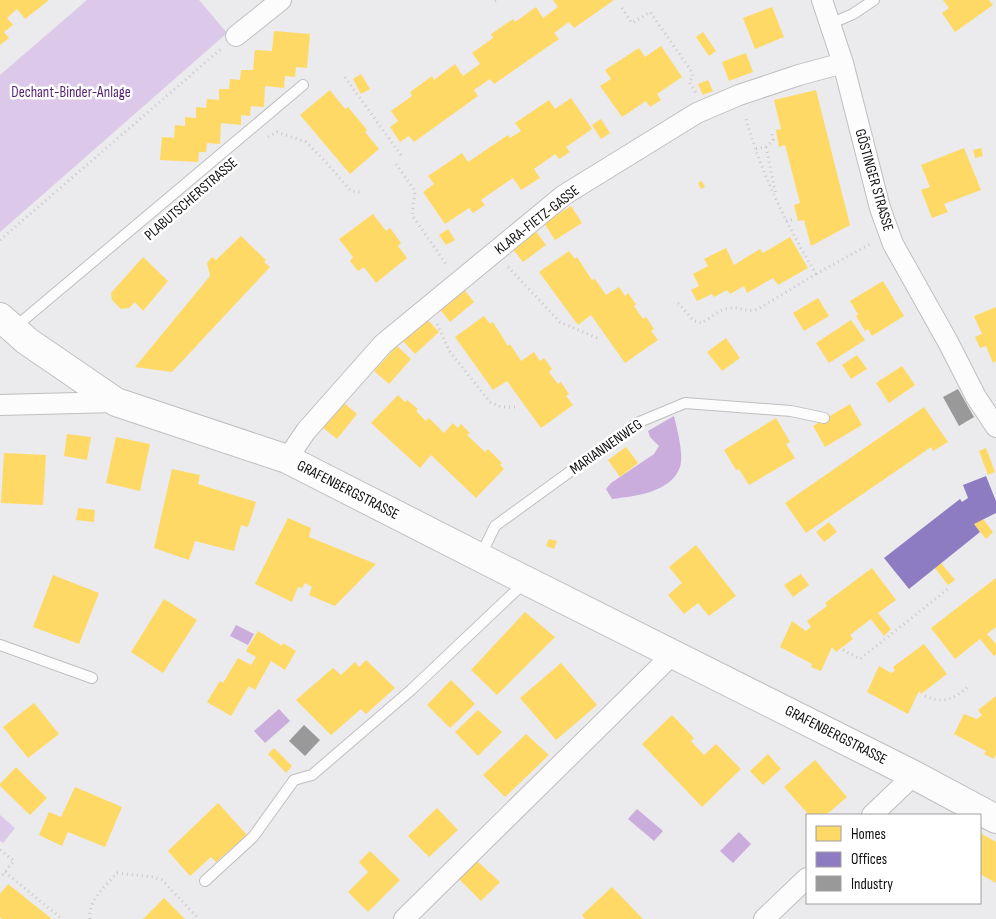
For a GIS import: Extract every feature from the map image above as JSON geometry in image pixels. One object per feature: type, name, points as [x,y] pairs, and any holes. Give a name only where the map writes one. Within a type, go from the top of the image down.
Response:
[{"type":"street","points":[[236,36],[281,0]]},
{"type":"street","name":"GÖSTINGER STRASSE","points":[[822,0],[843,63],[880,208],[892,244],[948,342],[976,397],[996,427]]},
{"type":"street","name":"KLARA-FIETZ-GASSE","points":[[287,459],[306,431],[383,344],[569,192],[697,113],[740,95],[799,75],[843,63]]},
{"type":"street","name":"PLABUTSCHERSTRASSE","points":[[7,323],[28,341],[116,402]]},
{"type":"street","name":"GRAFENBERGSTRASSE","points":[[0,405],[116,402],[287,459],[914,774],[996,819]]},
{"type":"street","points":[[404,919],[674,653]]},
{"type":"street","points":[[873,814],[914,774]]},
{"type":"street","points":[[764,919],[806,879]]},
{"type":"lane","points":[[830,24],[852,14],[874,0]]},
{"type":"lane","name":"PLABUTSCHERSTRASSE","points":[[7,323],[303,85]]},
{"type":"lane","name":"MARIANNENWEG","points":[[480,557],[496,526],[637,423],[685,403],[792,411],[824,418]]},
{"type":"lane","points":[[205,881],[253,836],[294,780],[312,775],[320,769],[411,690],[527,580]]},
{"type":"lane","points":[[0,645],[92,678]]},
{"type":"path","points":[[622,8],[632,23],[650,12],[692,72],[693,77],[689,82],[696,94]]},
{"type":"path","points":[[0,240],[236,36]]},
{"type":"path","points":[[345,76],[404,158]]},
{"type":"path","points":[[740,95],[756,149],[777,201],[792,234],[816,274]]},
{"type":"path","points":[[262,140],[277,132],[306,142],[351,191],[360,192]]},
{"type":"path","points":[[756,149],[766,146],[773,140],[772,134],[774,133]]},
{"type":"path","points":[[766,146],[777,201]]},
{"type":"path","points":[[396,164],[415,191],[412,215],[446,264]]},
{"type":"path","points":[[786,221],[795,219]]},
{"type":"path","points":[[678,303],[694,322],[702,323],[725,309],[731,308],[749,312],[758,309],[889,233]]},
{"type":"path","points":[[495,252],[560,322],[598,338]]},
{"type":"path","points":[[426,308],[441,330],[450,352],[490,402],[501,407],[516,407]]},
{"type":"path","points":[[843,650],[860,658],[948,589]]},
{"type":"path","points":[[925,696],[935,701],[947,700],[960,695],[969,686]]},
{"type":"path","points":[[0,850],[14,861],[0,878]]},
{"type":"path","points":[[5,872],[62,919]]},
{"type":"path","points":[[90,919],[89,910],[94,899],[117,873],[162,880],[199,919]]},
{"type":"green space","name":"Dechant-Binder-Anlage","points":[[87,0],[199,0],[227,33],[0,232],[0,75]]},
{"type":"green space","points":[[0,815],[15,828],[3,843],[0,841]]},
{"type":"shaded area","points":[[674,416],[681,455],[680,467],[675,476],[669,483],[651,492],[612,499],[606,489],[611,483],[654,454],[659,446],[650,437],[648,431]]},
{"type":"shaded area","points":[[236,625],[254,634],[248,645],[230,636]]},
{"type":"shaded area","points":[[279,709],[290,721],[265,743],[254,731]]},
{"type":"shaded area","points":[[637,809],[663,831],[654,841],[628,819]]},
{"type":"shaded area","points":[[739,832],[751,844],[733,863],[720,851]]},
{"type":"building: Homes","points":[[0,0],[49,0],[25,19],[17,9],[7,18],[13,25],[4,32],[9,38],[0,45]]},
{"type":"building: Homes","points":[[553,0],[614,0],[574,28],[569,22],[554,33],[559,39],[494,84],[490,79],[474,90],[478,96],[414,142],[409,136],[400,142],[390,127],[398,121],[391,111],[412,96],[410,92],[432,76],[434,80],[455,64],[463,76],[480,64],[472,53],[493,38],[491,34],[513,19],[515,22],[536,7],[543,18],[558,7]]},
{"type":"building: Homes","points":[[943,0],[989,0],[993,5],[955,32],[942,13],[949,8]]},
{"type":"building: Homes","points":[[772,7],[784,37],[755,49],[743,18]]},
{"type":"building: Homes","points":[[274,31],[310,34],[307,68],[296,67],[295,77],[285,76],[284,88],[265,86],[264,107],[251,106],[250,116],[241,115],[241,125],[221,123],[220,144],[207,143],[206,152],[199,152],[198,162],[160,160],[162,137],[174,138],[175,125],[185,126],[185,117],[196,118],[196,107],[206,108],[207,99],[219,100],[219,89],[229,89],[230,79],[240,80],[241,70],[253,70],[255,50],[272,51]]},
{"type":"building: Homes","points":[[703,32],[716,51],[709,56],[696,37]]},
{"type":"building: Homes","points":[[661,46],[682,77],[657,94],[661,100],[650,107],[646,101],[622,117],[600,86],[611,79],[605,70],[639,48],[645,57]]},
{"type":"building: Homes","points":[[746,53],[753,72],[729,81],[722,62]]},
{"type":"building: Homes","points":[[361,74],[370,89],[361,94],[353,79]]},
{"type":"building: Homes","points":[[708,80],[713,91],[703,95],[698,84]]},
{"type":"building: Homes","points":[[330,90],[345,109],[348,107],[367,130],[365,132],[379,149],[350,174],[300,115]]},
{"type":"building: Homes","points":[[816,90],[850,225],[811,246],[804,220],[798,221],[794,205],[800,203],[785,145],[779,147],[776,130],[781,129],[774,100]]},
{"type":"building: Homes","points":[[571,98],[592,129],[566,147],[570,152],[559,159],[555,154],[534,169],[540,178],[521,190],[513,178],[481,200],[485,205],[473,213],[469,208],[445,224],[423,192],[434,184],[428,176],[462,153],[468,162],[508,135],[510,138],[521,131],[515,123],[549,100],[555,109]]},
{"type":"building: Homes","points":[[601,119],[610,133],[601,139],[592,125]]},
{"type":"building: Homes","points":[[964,148],[981,190],[944,204],[948,212],[932,218],[921,190],[930,187],[921,165]]},
{"type":"building: Homes","points":[[981,148],[983,156],[975,158],[973,150]]},
{"type":"building: Homes","points":[[702,181],[705,187],[701,189],[698,183]]},
{"type":"building: Homes","points":[[571,206],[582,223],[555,240],[544,223]]},
{"type":"building: Homes","points":[[373,214],[386,231],[390,228],[401,243],[398,246],[407,258],[376,283],[364,267],[358,271],[350,261],[353,257],[339,239]]},
{"type":"building: Homes","points":[[448,229],[455,240],[446,245],[439,235]]},
{"type":"building: Homes","points":[[535,230],[546,245],[523,262],[511,247]]},
{"type":"building: Homes","points":[[241,236],[266,260],[264,262],[270,267],[172,372],[135,367],[210,276],[207,263],[212,257],[216,260]]},
{"type":"building: Homes","points":[[790,237],[808,268],[778,285],[773,278],[747,293],[744,286],[730,294],[727,290],[714,297],[712,294],[697,301],[691,290],[699,286],[693,274],[708,266],[704,259],[726,248],[734,265],[760,249],[763,253]]},
{"type":"building: Homes","points":[[569,251],[575,259],[577,257],[592,280],[595,279],[606,295],[619,287],[625,296],[628,293],[643,319],[646,317],[654,329],[651,331],[658,340],[625,363],[591,315],[578,325],[539,272]]},
{"type":"building: Homes","points":[[143,257],[168,281],[143,311],[135,302],[129,308],[121,309],[112,300],[111,293]]},
{"type":"building: Homes","points":[[883,281],[904,316],[872,336],[868,329],[865,331],[850,301]]},
{"type":"building: Homes","points":[[462,287],[474,302],[450,322],[438,307]]},
{"type":"building: Homes","points":[[818,298],[829,316],[804,331],[793,313]]},
{"type":"building: Homes","points":[[996,307],[996,361],[993,363],[986,346],[980,348],[975,337],[982,334],[974,316]]},
{"type":"building: Homes","points":[[484,316],[490,324],[493,322],[508,346],[510,344],[521,361],[534,352],[540,361],[544,358],[552,369],[549,372],[558,384],[561,382],[569,394],[566,396],[573,405],[541,428],[507,381],[493,390],[455,337]]},
{"type":"building: Homes","points":[[426,318],[439,332],[415,354],[402,340]]},
{"type":"building: Homes","points":[[851,320],[865,340],[829,363],[816,343]]},
{"type":"building: Homes","points":[[726,338],[740,358],[722,371],[707,352]]},
{"type":"building: Homes","points":[[397,346],[411,359],[389,384],[374,371]]},
{"type":"building: Homes","points":[[857,355],[867,369],[851,379],[842,365]]},
{"type":"building: Homes","points":[[902,366],[915,385],[889,403],[876,383]]},
{"type":"building: Homes","points":[[398,395],[405,402],[407,400],[418,409],[416,411],[426,421],[429,418],[444,433],[453,423],[458,428],[461,424],[470,433],[467,435],[485,452],[488,449],[502,463],[500,465],[504,469],[476,498],[431,455],[420,468],[371,423]]},
{"type":"building: Homes","points":[[343,402],[357,414],[337,439],[322,427]]},
{"type":"building: Homes","points":[[850,404],[862,425],[825,447],[813,426]]},
{"type":"building: Homes","points":[[924,407],[948,442],[933,451],[931,447],[806,533],[785,503]]},
{"type":"building: Homes","points":[[776,418],[790,442],[786,444],[795,458],[749,485],[739,469],[736,470],[724,450]]},
{"type":"building: Homes","points":[[67,434],[91,437],[87,460],[64,456]]},
{"type":"building: Homes","points":[[116,437],[150,444],[140,491],[106,483]]},
{"type":"building: Homes","points":[[626,447],[638,463],[620,477],[608,460]]},
{"type":"building: Homes","points":[[986,448],[995,472],[988,475],[979,451]]},
{"type":"building: Homes","points":[[4,453],[46,455],[43,505],[1,503]]},
{"type":"building: Homes","points":[[172,469],[200,475],[198,484],[256,502],[248,527],[241,525],[234,551],[195,541],[189,560],[154,548]]},
{"type":"building: Homes","points":[[78,508],[95,510],[94,522],[76,520]]},
{"type":"building: Homes","points":[[288,518],[311,528],[309,537],[376,564],[335,606],[309,595],[312,587],[305,583],[302,588],[298,587],[292,602],[255,584]]},
{"type":"building: Homes","points":[[983,519],[993,532],[986,539],[974,524]]},
{"type":"building: Homes","points":[[829,522],[837,532],[824,542],[816,532]]},
{"type":"building: Homes","points":[[549,539],[557,541],[554,549],[546,546]]},
{"type":"building: Homes","points":[[696,545],[736,596],[709,616],[698,603],[684,614],[668,595],[682,583],[669,567]]},
{"type":"building: Homes","points":[[941,563],[955,580],[948,585],[935,568]]},
{"type":"building: Homes","points":[[872,568],[896,600],[878,613],[891,629],[884,636],[871,619],[850,635],[853,639],[836,652],[832,647],[821,671],[811,667],[812,664],[780,647],[792,621],[806,631],[811,627],[807,621],[827,606],[825,603]]},
{"type":"building: Homes","points":[[801,574],[809,585],[793,597],[784,585]]},
{"type":"building: Homes","points":[[53,575],[99,593],[79,644],[33,627]]},
{"type":"building: Homes","points":[[996,578],[996,627],[987,634],[996,644],[996,654],[994,656],[980,639],[955,659],[931,628]]},
{"type":"building: Homes","points":[[164,599],[197,620],[163,673],[131,652]]},
{"type":"building: Homes","points":[[525,612],[555,637],[497,695],[471,670]]},
{"type":"building: Homes","points":[[258,631],[282,646],[283,643],[296,651],[285,670],[271,661],[255,690],[249,686],[231,716],[207,702],[220,681],[223,683],[238,658],[251,665],[256,657],[246,651]]},
{"type":"building: Homes","points":[[924,644],[947,674],[921,694],[919,691],[908,714],[867,692],[879,666],[891,673],[895,671],[893,667]]},
{"type":"building: Homes","points":[[366,660],[395,688],[366,714],[361,709],[331,735],[296,700],[333,668],[341,675],[355,662],[359,667]]},
{"type":"building: Homes","points":[[561,663],[597,705],[556,740],[520,698]]},
{"type":"building: Homes","points":[[451,680],[475,704],[450,728],[427,705]]},
{"type":"building: Homes","points":[[996,696],[996,754],[994,759],[984,754],[986,751],[954,734],[964,714],[977,719],[982,715],[978,710]]},
{"type":"building: Homes","points":[[34,703],[59,734],[28,758],[3,727]]},
{"type":"building: Homes","points":[[478,710],[502,732],[478,756],[455,732]]},
{"type":"building: Homes","points":[[672,715],[694,738],[691,741],[704,755],[716,744],[741,769],[702,807],[642,744]]},
{"type":"building: Homes","points":[[526,734],[549,755],[505,797],[483,775]]},
{"type":"building: Homes","points":[[274,748],[292,766],[286,773],[268,754]]},
{"type":"building: Homes","points":[[768,754],[781,769],[763,785],[750,771]]},
{"type":"building: Homes","points":[[815,760],[847,797],[827,814],[808,814],[784,787]]},
{"type":"building: Homes","points":[[16,767],[47,798],[30,815],[0,786]]},
{"type":"building: Homes","points":[[75,787],[122,807],[105,847],[68,832],[62,846],[39,835],[49,812],[61,817]]},
{"type":"building: Homes","points":[[218,803],[247,835],[216,862],[211,857],[190,876],[168,851]]},
{"type":"building: Homes","points":[[437,808],[458,830],[429,857],[408,836]]},
{"type":"building: Homes","points":[[981,834],[996,842],[996,883],[981,875]]},
{"type":"building: Homes","points":[[370,851],[400,880],[368,912],[348,892],[368,872],[359,862]]},
{"type":"building: Homes","points":[[477,861],[500,882],[481,901],[459,879]]},
{"type":"building: Homes","points":[[8,884],[52,919],[2,919],[0,917],[0,894]]},
{"type":"building: Homes","points":[[612,887],[643,919],[585,919],[582,915]]},
{"type":"building: Homes","points":[[164,898],[185,919],[143,919]]},
{"type":"building: Offices","points":[[986,476],[996,501],[996,513],[974,524],[980,532],[909,589],[884,558],[960,499],[962,502],[968,498],[963,485]]},
{"type":"building: Industry","points":[[958,389],[974,417],[959,426],[943,397]]},
{"type":"building: Industry","points":[[304,725],[320,740],[305,756],[289,741]]}]
